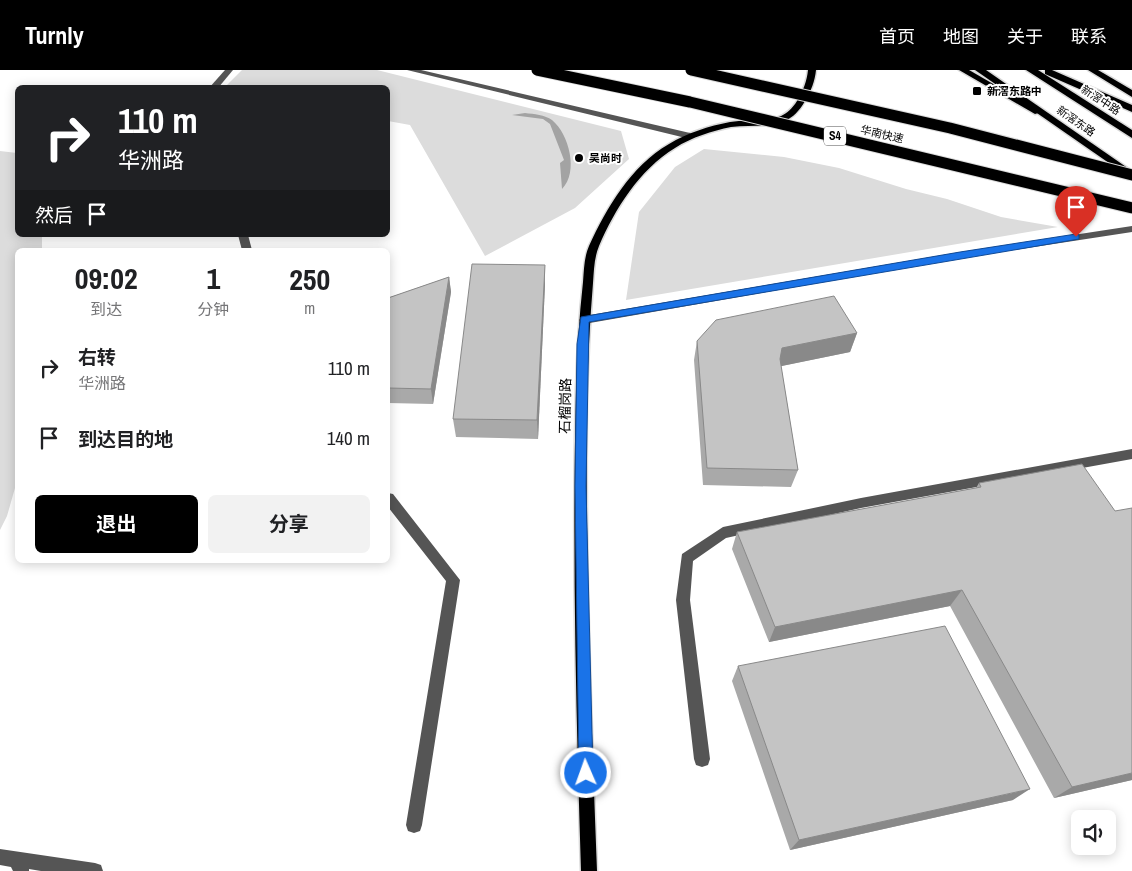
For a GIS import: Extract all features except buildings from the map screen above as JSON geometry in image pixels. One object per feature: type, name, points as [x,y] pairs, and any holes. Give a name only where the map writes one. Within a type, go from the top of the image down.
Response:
[{"type":"highway","name":"华南快速","points":[[537,70],[700,104],[1132,208]]},
{"type":"highway","name":"华南快速","points":[[691,70],[950,128],[1132,175]]},
{"type":"highway","name":"新滘东路","points":[[980,70],[1132,175]]},
{"type":"highway","name":"新滘中路","points":[[1031,70],[1132,135]]},
{"type":"highway","points":[[1043,70],[1132,109]]},
{"type":"main road","name":"石榴岗路","points":[[589,871],[583,694],[580,494],[582,344],[592,251],[617,201],[644,167],[670,145],[690,136],[730,125],[770,122],[786,118],[799,103],[808,88],[812,70]]},
{"type":"main road","points":[[963,70],[1057,122]]},
{"type":"main road","points":[[1092,70],[1132,94]]},
{"type":"street","points":[[215,85],[229,70]]},
{"type":"street","points":[[411,70],[690,136]]},
{"type":"street","points":[[584,320],[960,255],[1132,229]]},
{"type":"street","points":[[702,759],[683,600],[687,558],[723,533],[861,503],[1132,454]]},
{"type":"street","points":[[390,500],[454,580],[414,825]]},
{"type":"street","points":[[0,858],[20,865],[95,871]]},
{"type":"shaded area","points":[[242,70],[377,70],[621,131],[629,159],[575,208],[485,256],[410,125],[390,121],[390,85],[227,85]]},
{"type":"shaded area","points":[[525,113],[549,118],[558,126],[563,134],[570,153],[571,163],[567,182],[562,189],[560,163],[564,160],[550,124],[543,119],[512,115]]},
{"type":"shaded area","points":[[704,149],[784,157],[839,168],[906,189],[947,199],[1001,217],[1058,227],[626,300],[639,212],[675,167]]},
{"type":"shaded area","points":[[0,151],[15,153],[15,237],[42,237],[42,248],[15,248],[15,488],[7,516],[0,530]]},
{"type":"place","name":"新滘东路中","points":[[977,91]]},
{"type":"place","name":"吴尚时","points":[[579,158]]},
{"type":"route","points":[[586,773],[580,486],[584,320],[960,255],[1076,237]]}]
